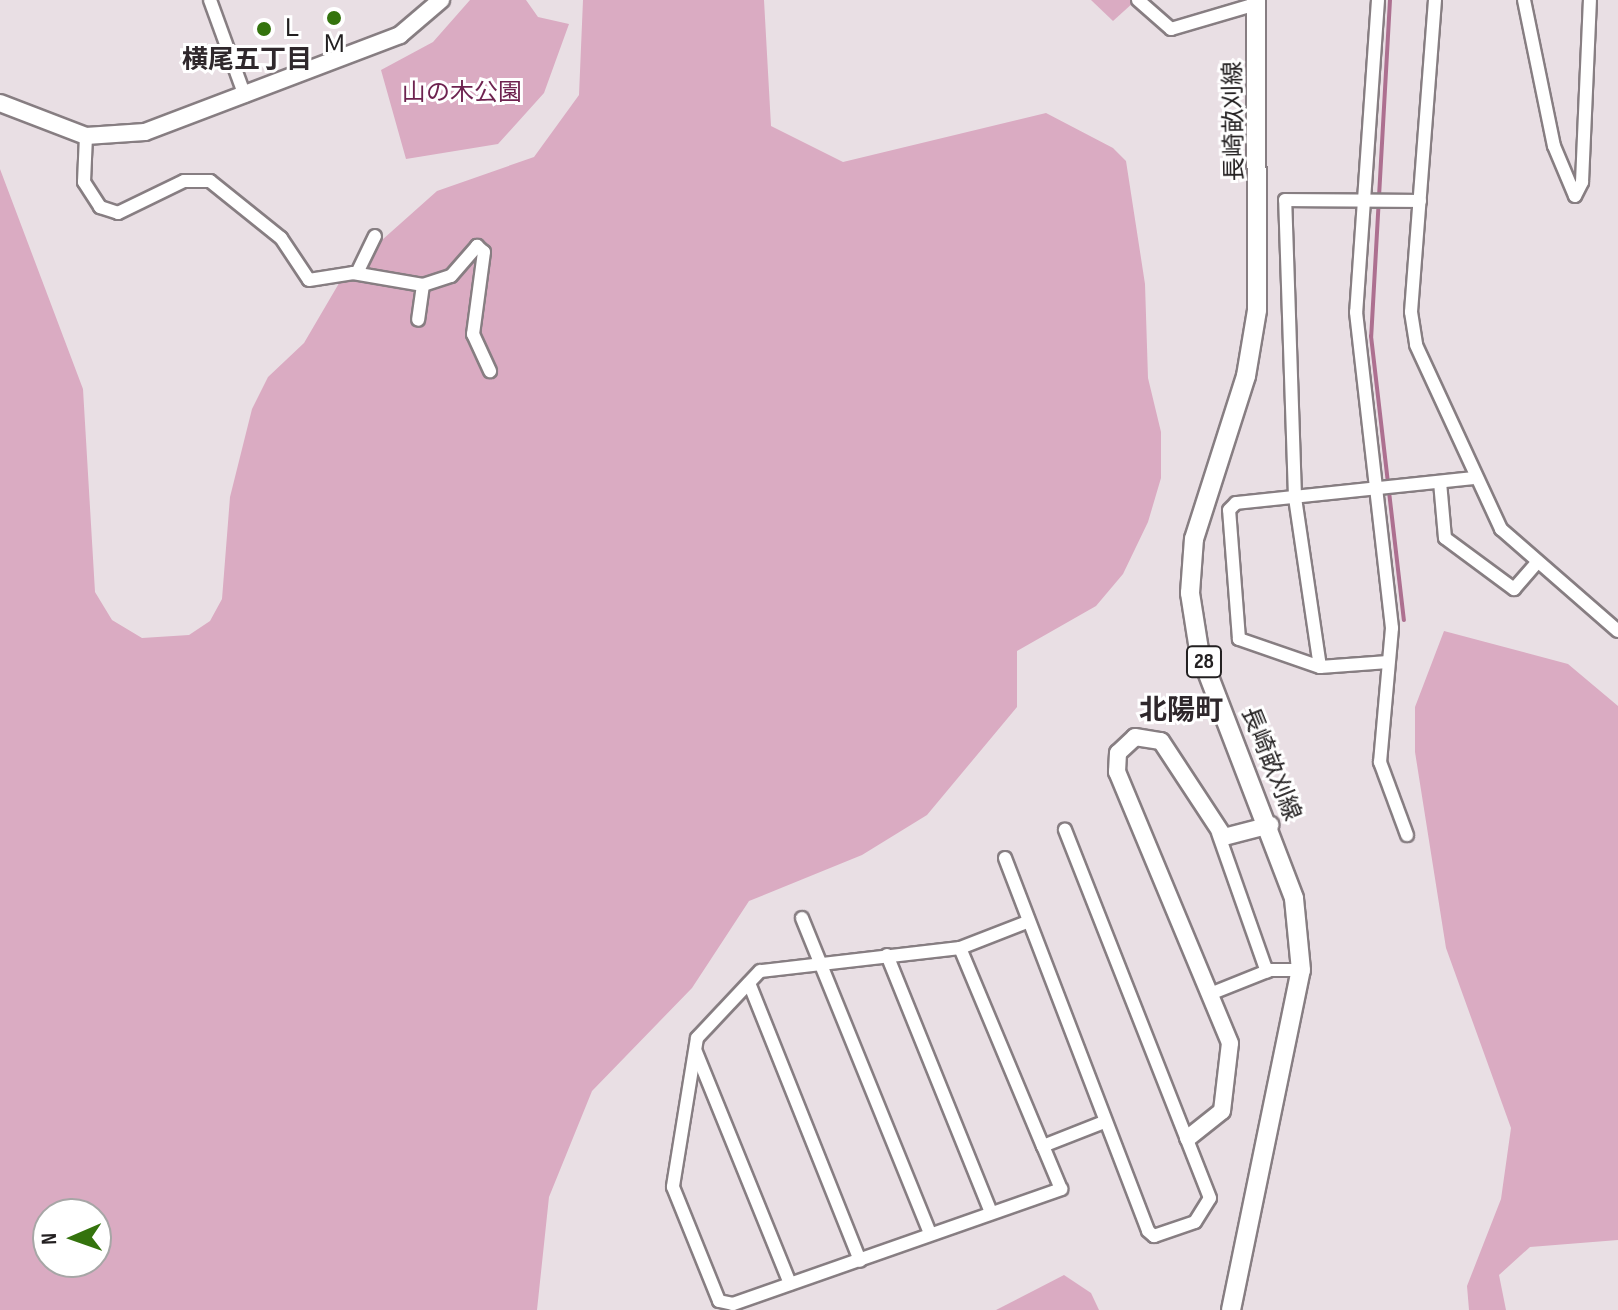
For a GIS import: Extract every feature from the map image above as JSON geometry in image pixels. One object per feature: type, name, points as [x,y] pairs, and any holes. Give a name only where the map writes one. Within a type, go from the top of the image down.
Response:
[{"type":"main road","name":"長崎畝刈線","points":[[1231,1310],[1301,970],[1294,898],[1270,825],[1199,650],[1190,593],[1194,539],[1246,376],[1257,310],[1255,1]]},
{"type":"street","points":[[210,0],[245,96]]},
{"type":"street","points":[[0,103],[86,136],[145,132],[400,35],[441,0]]},
{"type":"street","points":[[1138,0],[1171,29],[1255,1]]},
{"type":"street","points":[[1378,0],[1356,312],[1389,590],[1388,662],[1380,762],[1407,835]]},
{"type":"street","points":[[1435,0],[1420,201],[1416,345],[1473,478],[1501,529],[1536,564],[1618,631]]},
{"type":"street","points":[[1524,0],[1554,146],[1575,196],[1582,182],[1590,0]]},
{"type":"street","points":[[86,136],[84,182],[100,207],[118,213],[184,181],[210,181],[281,238],[305,278],[357,273],[423,285],[451,276],[477,246],[484,252],[473,334],[490,371]]},
{"type":"street","points":[[1320,667],[1295,497],[1285,200],[1420,201]]},
{"type":"street","points":[[357,273],[375,236]]},
{"type":"street","points":[[418,320],[423,285]]},
{"type":"street","points":[[1388,662],[1320,667],[1239,639],[1229,510],[1295,497],[1473,478]]},
{"type":"street","points":[[1440,482],[1445,538],[1514,589],[1536,564]]},
{"type":"street","points":[[1188,1138],[1222,1111],[1230,1043],[1117,772],[1126,743],[1147,736],[1171,751],[1218,833],[1267,972]]},
{"type":"street","points":[[1218,833],[1270,825]]},
{"type":"street","points":[[1005,858],[1104,1122],[1154,1236],[1195,1222],[1210,1198],[1065,830]]},
{"type":"street","points":[[802,918],[930,1234]]},
{"type":"street","points":[[960,948],[1061,1189],[733,1304],[719,1301],[673,1187],[695,1049],[760,971],[818,960],[960,948],[1027,922]]},
{"type":"street","points":[[887,955],[991,1213]]},
{"type":"street","points":[[1210,994],[1267,972],[1301,970]]},
{"type":"street","points":[[749,983],[860,1261]]},
{"type":"street","points":[[695,1049],[790,1284]]},
{"type":"street","points":[[1043,1146],[1104,1122]]},
{"type":"green space","name":"山の木公園","points":[[470,0],[526,0],[538,17],[569,24],[544,93],[498,144],[406,159],[381,70],[433,42]]},
{"type":"green space","points":[[583,0],[764,0],[771,126],[843,162],[1046,113],[1113,148],[1126,161],[1145,284],[1148,378],[1161,432],[1161,478],[1148,522],[1123,574],[1096,606],[1017,651],[1017,707],[927,815],[862,855],[749,901],[692,988],[592,1091],[549,1197],[537,1310],[0,1310],[0,169],[83,389],[95,592],[112,620],[142,638],[189,635],[210,621],[222,599],[230,497],[252,409],[268,377],[304,343],[345,273],[437,191],[534,157],[579,95]]},
{"type":"green space","points":[[1091,0],[1131,0],[1134,2],[1113,21]]},
{"type":"green space","points":[[1444,631],[1568,664],[1618,706],[1618,1240],[1530,1247],[1499,1275],[1506,1310],[1469,1310],[1467,1286],[1501,1199],[1511,1128],[1446,948],[1415,752],[1415,707]]},
{"type":"green space","points":[[1064,1275],[1091,1293],[1099,1310],[996,1310]]},
{"type":"waterway","points":[[1390,0],[1371,336],[1404,620]]},
{"type":"place","name":"Ｍ","points":[[334,18]]},
{"type":"place","name":"Ｌ","points":[[264,29]]},
{"type":"district","name":"横尾五丁目","points":[[247,61]]},
{"type":"district","name":"北陽町","points":[[1181,711]]}]
